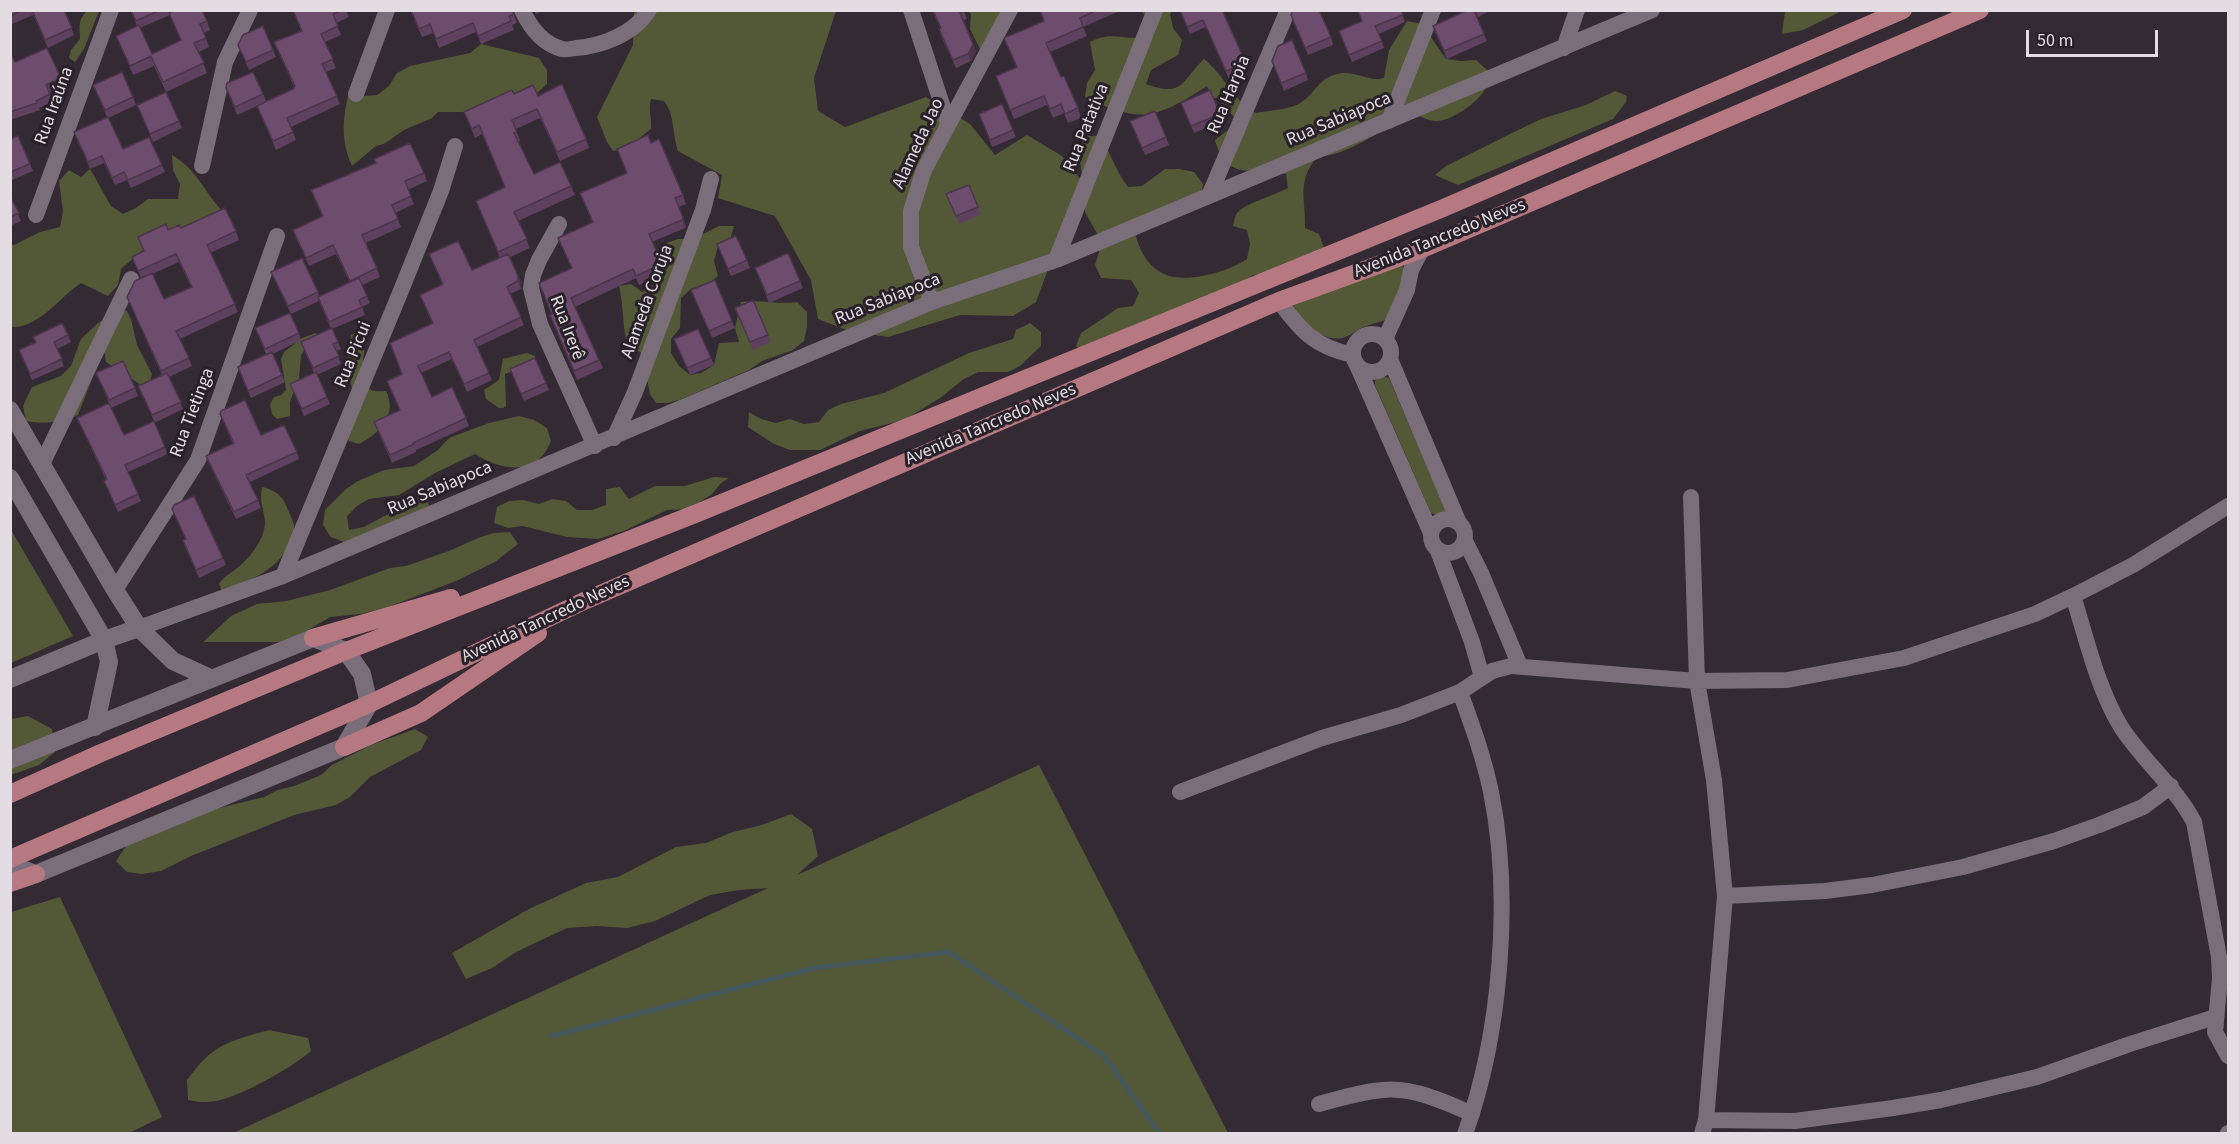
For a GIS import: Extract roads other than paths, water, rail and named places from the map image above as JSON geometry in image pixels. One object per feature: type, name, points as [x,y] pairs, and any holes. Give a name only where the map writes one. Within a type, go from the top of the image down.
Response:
[{"type":"main road","name":"Avenida Tancredo Neves","points":[[10,794],[100,753],[346,651],[695,514],[1441,209],[1904,10]]},
{"type":"main road","name":"Avenida Tancredo Neves","points":[[10,859],[369,704],[584,601],[1279,301],[1422,249],[1980,10]]},
{"type":"main road","points":[[10,410],[139,628],[173,661],[210,678]]},
{"type":"main road","points":[[10,478],[104,640],[109,662],[95,727]]},
{"type":"main road","points":[[10,760],[313,638],[565,564]]},
{"type":"main road","points":[[10,883],[344,747],[421,713],[584,601]]},
{"type":"main road","points":[[10,679],[139,628]]},
{"type":"main road","points":[[313,638],[346,651],[362,674],[369,704],[344,747]]},
{"type":"main road","points":[[10,865],[36,874]]},
{"type":"street","name":"Rua Iraúna","points":[[36,215],[111,10]]},
{"type":"street","points":[[202,166],[225,62],[250,10]]},
{"type":"street","points":[[356,94],[387,10]]},
{"type":"street","points":[[522,10],[540,38],[562,50],[597,46],[626,32],[645,17],[649,10]]},
{"type":"street","points":[[911,10],[948,123]]},
{"type":"street","name":"Alameda Jao","points":[[932,302],[911,248],[911,211],[924,170],[1010,10]]},
{"type":"street","name":"Rua Patativa","points":[[1056,260],[1155,10]]},
{"type":"street","name":"Rua Harpia","points":[[1209,196],[1288,10]]},
{"type":"street","points":[[1389,121],[1433,10]]},
{"type":"street","points":[[1564,48],[1577,10]]},
{"type":"street","name":"Rua Sabiapoca","points":[[139,628],[283,576],[932,302],[1056,260],[1653,10]]},
{"type":"street","name":"Rua Picui","points":[[283,576],[441,191],[455,146]]},
{"type":"street","name":"Alameda Coruja","points":[[614,438],[639,381],[703,210],[711,179]]},
{"type":"street","name":"Rua Irerê","points":[[559,224],[539,260],[531,288],[540,324],[595,446]]},
{"type":"street","name":"Rua Tietinga","points":[[115,590],[198,460],[277,236]]},
{"type":"street","points":[[1385,339],[1407,290],[1411,270],[1422,249]]},
{"type":"street","points":[[42,464],[131,279]]},
{"type":"street","points":[[1279,301],[1298,327],[1316,342],[1355,360],[1368,372],[1375,372],[1387,366],[1391,352],[1385,339],[1373,334],[1366,335],[1356,343],[1355,360],[1431,533],[1433,546],[1443,553],[1454,552],[1459,550],[1465,540]]},
{"type":"street","points":[[1390,359],[1520,666]]},
{"type":"street","points":[[1691,497],[1697,681],[1714,780],[1725,896],[1704,1127],[1795,1121],[1941,1100],[2037,1077],[2148,1037],[2215,1017]]},
{"type":"street","points":[[1180,792],[1322,738],[1401,715],[1460,692],[1482,677],[1501,668],[1520,666],[1697,681],[1787,680],[1904,658],[2035,614],[2133,565],[2229,506]]},
{"type":"street","points":[[1431,533],[1433,527],[1442,520],[1448,519],[1459,523]]},
{"type":"street","points":[[1438,550],[1472,642],[1482,677]]},
{"type":"street","points":[[2073,596],[2095,666],[2110,706],[2121,727],[2147,763],[2171,786],[2194,822],[2219,957],[2220,994],[2215,1017],[2215,1032],[2229,1056]]},
{"type":"street","points":[[1460,692],[1478,739],[1491,790],[1500,855],[1498,981],[1486,1055],[1465,1134]]},
{"type":"street","points":[[1725,896],[1815,892],[1872,885],[1963,867],[2054,841],[2099,825],[2142,807],[2171,786]]},
{"type":"street","points":[[1319,1104],[1367,1092],[1398,1090],[1448,1103],[1472,1114]]},
{"type":"waterway","points":[[552,1036],[814,968],[949,952],[1104,1056],[1160,1134]]}]
